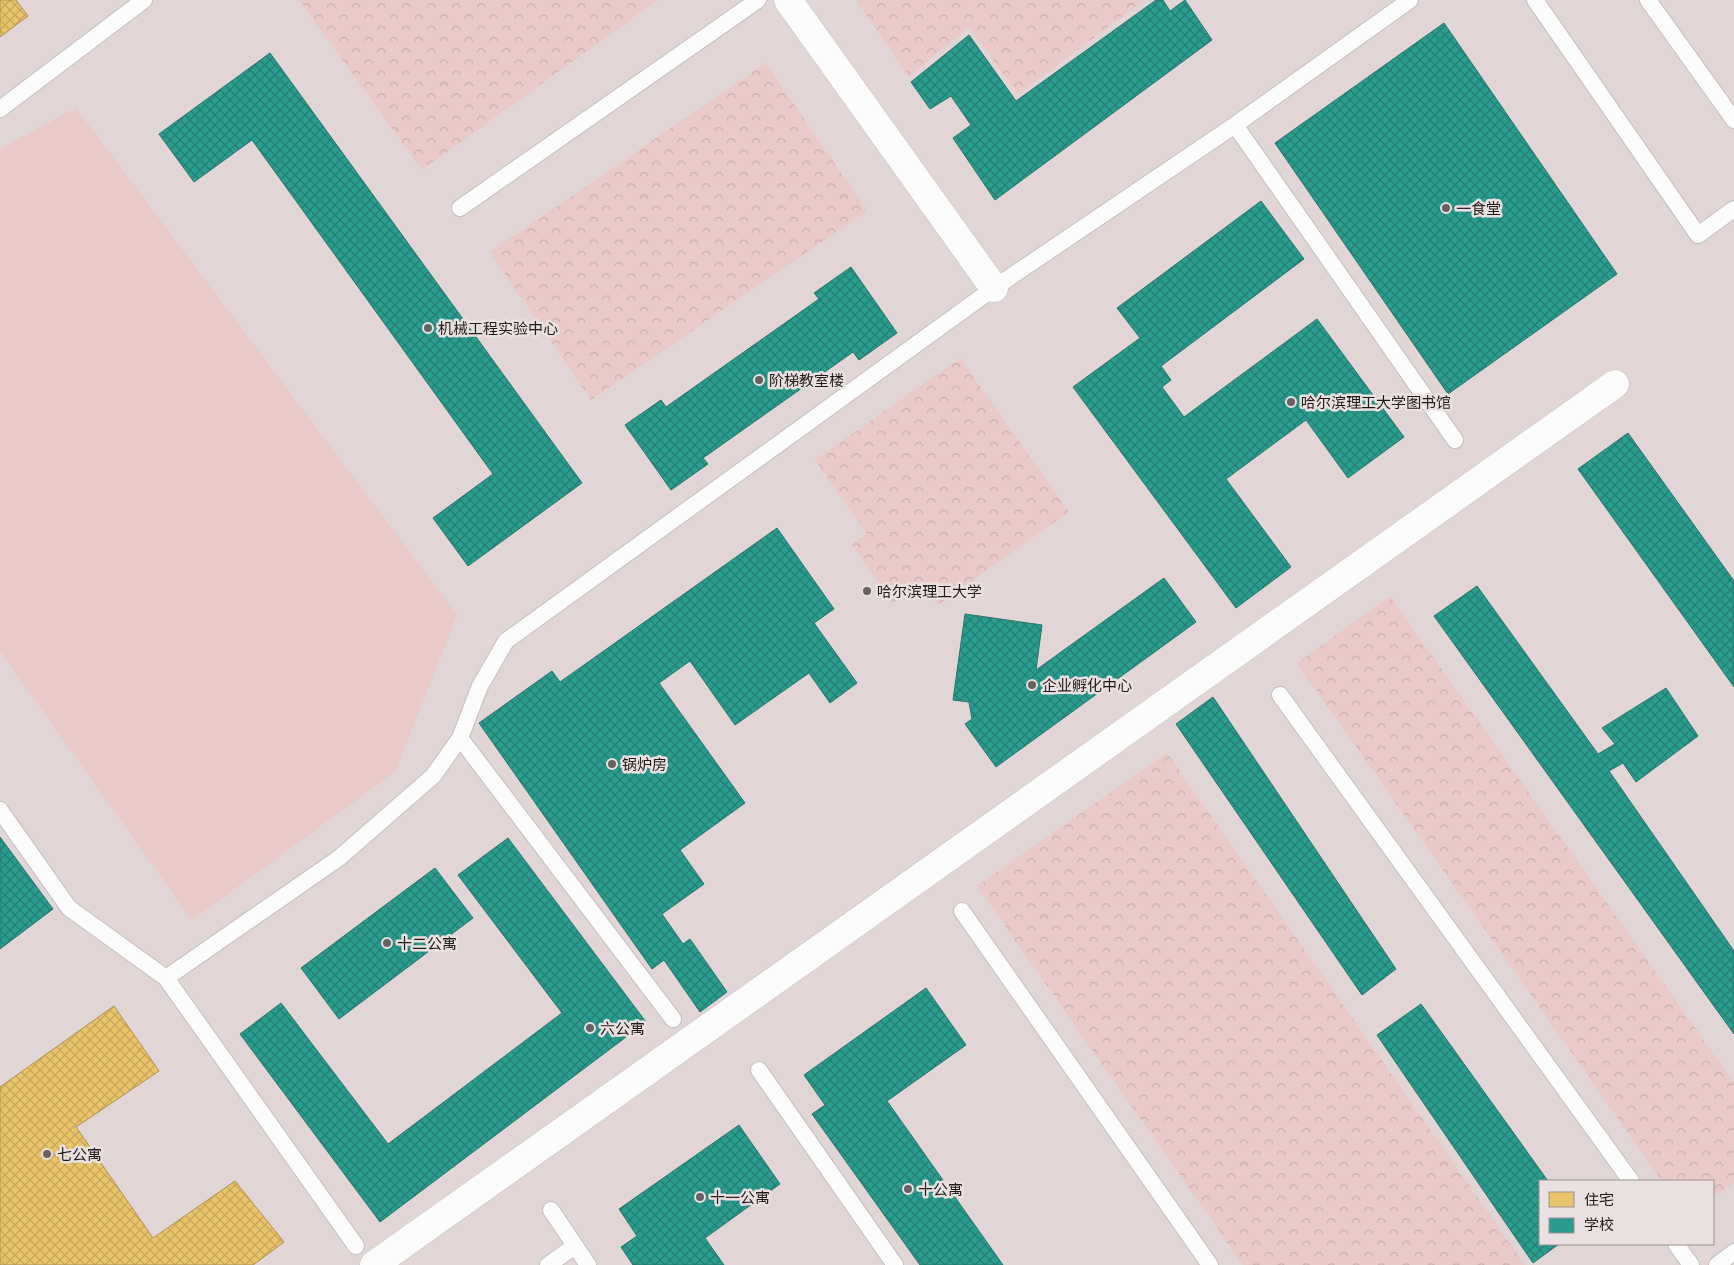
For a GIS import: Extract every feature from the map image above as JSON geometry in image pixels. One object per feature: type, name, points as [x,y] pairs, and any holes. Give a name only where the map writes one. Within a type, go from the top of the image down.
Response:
[{"type":"street","points":[[788,0],[994,288]]},
{"type":"street","points":[[365,1255],[1615,384]]},
{"type":"lane","points":[[0,109],[144,0]]},
{"type":"lane","points":[[460,208],[758,0]]},
{"type":"lane","points":[[166,978],[339,858],[433,776],[460,738],[480,686],[506,641],[994,288],[1235,125],[1410,0]]},
{"type":"lane","points":[[1535,0],[1698,235],[1734,209]]},
{"type":"lane","points":[[1648,0],[1734,120]]},
{"type":"lane","points":[[1235,125],[1455,440]]},
{"type":"lane","points":[[1280,695],[1630,1180]]},
{"type":"lane","points":[[460,738],[673,1019]]},
{"type":"lane","points":[[0,810],[68,908],[166,978],[365,1255]]},
{"type":"lane","points":[[962,911],[1210,1265]]},
{"type":"lane","points":[[759,1070],[895,1265]]},
{"type":"lane","points":[[551,1210],[588,1265]]},
{"type":"lane","points":[[1677,1245],[1691,1265]]},
{"type":"lane","points":[[548,1265],[574,1246]]},
{"type":"lane","points":[[1717,1265],[1734,1252]]},
{"type":"shaded area","name":"哈尔滨理工大学","points":[[0,0],[1734,0],[1734,1265],[0,1265]]},
{"type":"green space","points":[[299,0],[658,0],[422,170]]},
{"type":"green space","points":[[856,0],[1144,0],[1018,95],[969,27],[909,77]]},
{"type":"green space","points":[[766,63],[867,211],[591,400],[490,252]]},
{"type":"green space","points":[[76,108],[457,615],[395,772],[192,920],[0,651],[0,149]]},
{"type":"green space","points":[[960,358],[1069,512],[938,605],[921,582],[893,603],[852,545],[867,534],[815,460]]},
{"type":"green space","points":[[1390,596],[1734,1083],[1734,1183],[1714,1197],[1714,1180],[1661,1180],[1297,663]]},
{"type":"green space","points":[[1167,753],[1525,1265],[1243,1265],[977,886]]},
{"type":"building: 住宅","points":[[0,0],[16,0],[28,16],[0,37]]},
{"type":"building: 住宅","name":"七公寓","points":[[114,1006],[159,1071],[76,1127],[153,1238],[235,1181],[284,1242],[253,1265],[0,1265],[0,1087]]},
{"type":"building: 学校","points":[[1156,0],[1163,0],[1170,11],[1185,0],[1212,40],[995,200],[953,138],[971,125],[951,96],[930,109],[911,82],[969,35],[1016,101]]},
{"type":"building: 学校","name":"一食堂","points":[[1444,23],[1617,274],[1448,394],[1275,143]]},
{"type":"building: 学校","name":"机械工程实验中心","points":[[270,53],[582,483],[468,566],[433,518],[493,474],[252,140],[194,182],[159,134]]},
{"type":"building: 学校","name":"哈尔滨理工大学图书馆","points":[[1261,201],[1304,259],[1161,366],[1171,380],[1162,387],[1184,417],[1317,319],[1404,437],[1348,478],[1306,420],[1226,479],[1291,567],[1236,608],[1073,387],[1140,338],[1117,308]]},
{"type":"building: 学校","name":"阶梯教室楼","points":[[851,267],[897,333],[859,360],[853,352],[703,458],[708,464],[671,490],[625,425],[661,400],[666,407],[819,299],[814,293]]},
{"type":"building: 学校","points":[[1628,433],[1734,581],[1734,687],[1578,469]]},
{"type":"building: 学校","name":"锅炉房","points":[[777,528],[834,609],[814,623],[857,683],[830,703],[809,673],[735,725],[690,661],[659,683],[745,803],[680,850],[704,884],[662,914],[683,944],[690,939],[727,992],[700,1012],[664,960],[652,969],[479,723],[552,671],[560,682]]},
{"type":"building: 学校","name":"企业孵化中心","points":[[1164,578],[1196,622],[996,767],[965,724],[972,719],[969,702],[953,700],[965,614],[1042,625],[1036,670]]},
{"type":"building: 学校","points":[[1477,586],[1598,754],[1615,744],[1602,728],[1666,688],[1698,736],[1636,782],[1623,763],[1609,771],[1734,951],[1734,1034],[1434,616]]},
{"type":"building: 学校","points":[[1213,697],[1396,969],[1362,995],[1176,724]]},
{"type":"building: 学校","points":[[0,837],[53,909],[0,949]]},
{"type":"building: 学校","name":"六公寓","points":[[508,838],[646,1022],[380,1222],[240,1034],[281,1003],[388,1144],[562,1013],[458,875]]},
{"type":"building: 学校","name":"十二公寓","points":[[435,868],[473,918],[339,1019],[301,968]]},
{"type":"building: 学校","name":"十公寓","points":[[926,988],[966,1045],[887,1101],[1003,1265],[920,1265],[812,1114],[825,1105],[804,1075]]},
{"type":"building: 学校","points":[[1421,1004],[1547,1180],[1539,1180],[1539,1245],[1558,1245],[1533,1263],[1377,1035]]},
{"type":"building: 学校","name":"十一公寓","points":[[739,1125],[780,1184],[705,1238],[724,1265],[633,1265],[621,1247],[637,1236],[619,1209]]},
{"type":"place","name":"一食堂","points":[[1446,208]]},
{"type":"place","name":"机械工程实验中心","points":[[428,328]]},
{"type":"place","name":"阶梯教室楼","points":[[759,380]]},
{"type":"place","name":"哈尔滨理工大学图书馆","points":[[1291,402]]},
{"type":"place","name":"哈尔滨理工大学","points":[[867,591]]},
{"type":"place","name":"企业孵化中心","points":[[1032,685]]},
{"type":"place","name":"锅炉房","points":[[612,764]]},
{"type":"place","name":"十二公寓","points":[[387,943]]},
{"type":"place","name":"六公寓","points":[[590,1028]]},
{"type":"place","name":"七公寓","points":[[47,1154]]},
{"type":"place","name":"十公寓","points":[[908,1189]]},
{"type":"place","name":"十一公寓","points":[[700,1197]]}]
